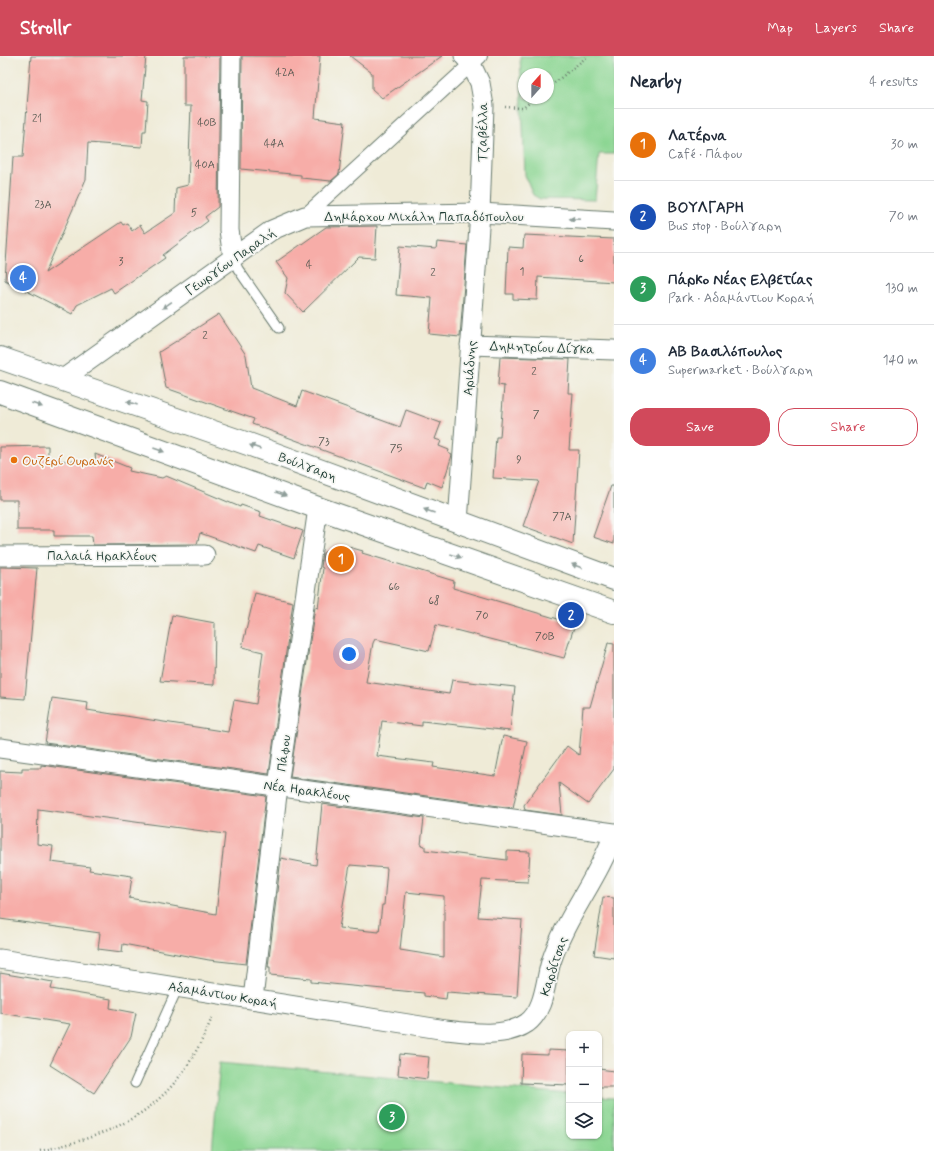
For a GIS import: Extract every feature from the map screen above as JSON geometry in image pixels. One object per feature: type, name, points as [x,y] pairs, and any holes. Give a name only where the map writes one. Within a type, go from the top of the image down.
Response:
[{"type":"main road","name":"Βούλγαρη","points":[[0,358],[251,445],[614,579]]},
{"type":"main road","points":[[0,392],[318,508],[614,612]]},
{"type":"street","points":[[231,56],[229,230],[233,258]]},
{"type":"street","name":"Γεωργίου Παραλή","points":[[63,379],[272,230],[305,216],[471,59]]},
{"type":"street","name":"Τζαβέλλα","points":[[471,59],[480,83],[484,106],[480,213]]},
{"type":"street","name":"Δημάρχου Μιχάλη Παπαδόπουλου","points":[[305,216],[480,213],[614,221]]},
{"type":"street","name":"Αριάδνης","points":[[458,522],[480,213]]},
{"type":"street","name":"Δημητρίου Δίγκα","points":[[470,345],[614,350]]},
{"type":"street","name":"Πάφου","points":[[253,999],[278,786],[318,508]]},
{"type":"street","name":"Παλαιά Ηρακλέους","points":[[0,556],[205,555]]},
{"type":"street","name":"Νέα Ηρακλέους","points":[[0,748],[614,833]]},
{"type":"street","name":"Καρδίτσας","points":[[446,1030],[479,1033],[514,1029],[527,1022],[536,1012],[541,1002],[554,954],[564,930],[602,866],[614,833]]},
{"type":"street","name":"Αδαμάντιου Κοραή","points":[[0,959],[446,1030]]},
{"type":"lane","points":[[233,258],[238,269],[279,328]]},
{"type":"lane","points":[[135,1083],[178,987]]},
{"type":"path","points":[[554,83],[588,56]]},
{"type":"path","points":[[484,106],[523,108],[528,104]]},
{"type":"green space","points":[[520,56],[614,56],[614,154],[599,154],[595,200],[540,199],[533,195],[525,175],[522,104],[554,104],[554,68],[521,68]]},
{"type":"green space","points":[[220,1062],[566,1094],[566,1139],[602,1139],[602,1097],[614,1098],[614,1151],[212,1151]]},
{"type":"building","points":[[31,56],[146,56],[142,100],[148,101],[146,131],[143,131],[142,147],[88,143],[86,179],[45,273],[121,222],[123,225],[127,223],[132,231],[140,225],[145,233],[175,213],[176,188],[188,185],[191,106],[184,106],[184,56],[220,56],[218,207],[205,217],[208,221],[163,255],[165,258],[114,293],[111,288],[77,305],[72,314],[5,280],[13,157],[23,157]]},
{"type":"building","points":[[242,56],[320,56],[315,118],[345,122],[339,174],[331,181],[301,178],[301,175],[241,169]]},
{"type":"building","points":[[350,56],[442,56],[382,98],[372,89],[372,73]]},
{"type":"building","points":[[377,226],[375,258],[359,257],[303,312],[285,293],[288,278],[276,262],[326,227]]},
{"type":"building","points":[[524,235],[614,239],[614,282],[538,277],[537,300],[513,299],[513,294],[506,294],[508,247],[523,248]]},
{"type":"building","points":[[437,242],[467,245],[460,337],[429,334],[432,298],[396,295],[400,246],[436,249]]},
{"type":"building","points":[[219,314],[246,355],[251,388],[297,406],[302,391],[400,427],[406,410],[441,423],[435,439],[441,441],[439,446],[449,450],[448,453],[452,455],[442,487],[427,481],[425,488],[252,424],[254,419],[166,388],[159,352]]},
{"type":"building","points":[[500,357],[570,359],[568,393],[573,393],[569,450],[579,450],[573,544],[523,526],[539,481],[493,478],[496,437],[500,437],[504,386],[498,385]]},
{"type":"building","points":[[48,446],[48,460],[96,462],[95,454],[130,468],[129,471],[162,478],[166,476],[240,507],[241,505],[261,512],[260,516],[303,531],[294,558],[259,546],[256,553],[200,533],[197,544],[93,545],[92,536],[54,536],[54,530],[17,530],[17,500],[0,500],[0,447]]},
{"type":"building","points":[[611,486],[614,486],[614,544],[593,537]]},
{"type":"building","points":[[338,544],[363,551],[362,553],[454,581],[453,588],[575,624],[564,658],[436,625],[429,651],[375,639],[373,643],[366,682],[449,694],[452,680],[515,687],[510,731],[422,721],[422,726],[382,721],[377,756],[434,763],[433,767],[495,776],[503,736],[527,741],[513,808],[290,777],[315,607],[318,608],[323,568],[321,567],[323,553]]},
{"type":"building","points":[[0,567],[37,568],[25,699],[0,697]]},
{"type":"building","points":[[255,593],[293,602],[269,774],[45,743],[52,698],[88,703],[87,710],[228,732],[234,700],[256,704],[263,652],[242,647]]},
{"type":"building","points":[[172,615],[215,623],[214,685],[160,681]]},
{"type":"building","points":[[608,643],[614,644],[614,769],[588,804],[559,783],[562,815],[525,810],[524,805],[567,746],[579,755],[583,707],[590,707]]},
{"type":"building","points":[[41,765],[266,796],[246,964],[209,960],[123,944],[122,952],[98,949],[100,933],[0,919],[0,771],[22,772],[22,768],[41,768]],"holes":[[[38,809],[225,834],[216,914],[129,898],[132,876],[89,870],[90,867],[51,862],[53,846],[37,844]]]},
{"type":"building","points":[[322,804],[424,818],[421,845],[425,846],[425,850],[507,860],[507,851],[530,852],[528,882],[482,880],[478,917],[522,920],[517,997],[447,992],[446,999],[424,996],[424,993],[311,982],[311,979],[270,975],[270,967],[268,967],[281,858],[316,865]],"holes":[[[350,865],[387,868],[384,905],[382,905],[379,932],[339,928]],[[406,892],[444,896],[444,957],[400,950]]]},
{"type":"building","points":[[603,897],[614,898],[614,958],[594,955]]},
{"type":"building","points":[[0,973],[53,982],[51,989],[111,999],[110,1008],[136,1013],[131,1037],[94,1093],[50,1065],[70,1024],[0,1013]]},
{"type":"building","points":[[548,1050],[566,1051],[566,1085],[521,1083],[522,1054],[548,1055]]},
{"type":"building","points":[[400,1054],[429,1057],[427,1079],[398,1075]]},
{"type":"building","points":[[602,1069],[614,1071],[614,1087],[602,1087]]},
{"type":"place","name":"ΑΒ Βασιλόπουλος","points":[[23,278]]},
{"type":"place","name":"Ουζερί Ουρανός","points":[[14,460]]},
{"type":"place","name":"Λατέρνα","points":[[341,559]]},
{"type":"place","name":"ΒΟΥΛΓΑΡΗ","points":[[571,615]]},
{"type":"place","name":"Πάρκο Νέας Ελβετίας","points":[[392,1117]]}]
